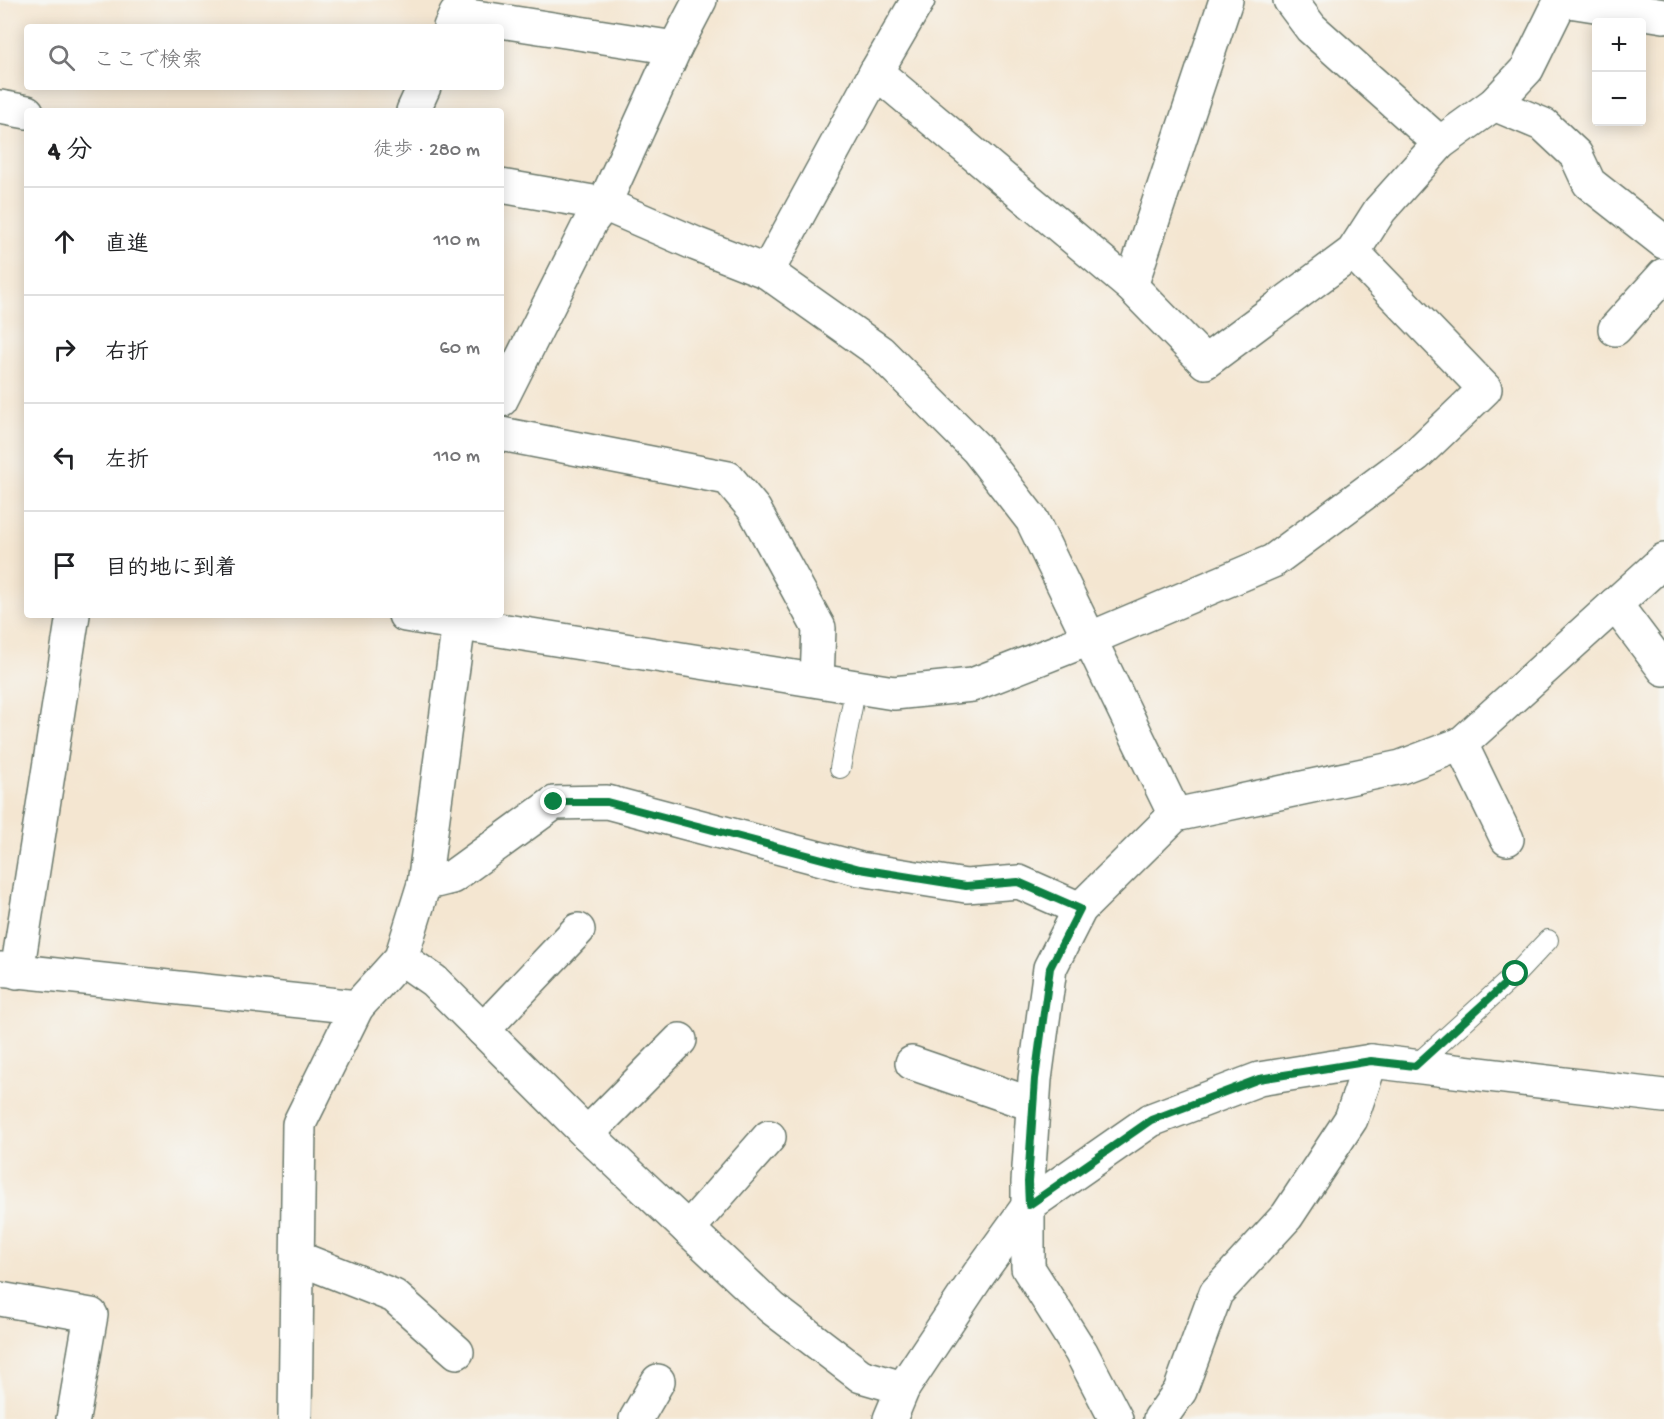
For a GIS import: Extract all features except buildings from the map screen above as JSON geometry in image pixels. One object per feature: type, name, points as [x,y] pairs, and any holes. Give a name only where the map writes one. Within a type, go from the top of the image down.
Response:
[{"type":"street","points":[[504,394],[591,222],[604,204],[675,48],[700,0]]},
{"type":"street","points":[[767,272],[918,0]]},
{"type":"street","points":[[1131,286],[1226,0]]},
{"type":"street","points":[[1290,0],[1311,28],[1440,143]]},
{"type":"street","points":[[876,72],[1131,286],[1205,362],[1353,252],[1380,210],[1440,143],[1494,104],[1527,69],[1562,0],[1664,16]]},
{"type":"street","points":[[451,24],[456,14],[675,48]]},
{"type":"street","points":[[414,108],[423,90]]},
{"type":"street","points":[[1494,104],[1544,125],[1576,155],[1589,183],[1664,242]]},
{"type":"street","points":[[0,107],[24,111]]},
{"type":"street","points":[[504,187],[604,204],[767,272],[880,352],[977,449],[1032,520],[1175,815]]},
{"type":"street","points":[[295,1419],[299,1124],[357,1007],[401,958],[424,884],[460,619],[894,693],[972,685],[1089,639],[1273,561],[1416,455],[1485,389],[1353,252]]},
{"type":"street","points":[[1615,329],[1664,275]]},
{"type":"street","points":[[504,435],[728,478],[754,509],[819,628],[817,680]]},
{"type":"street","points":[[1116,1419],[1081,1352],[1028,1268],[1028,1182],[1034,1105],[1050,968],[1080,909],[1175,815],[1401,767],[1461,744],[1664,560]]},
{"type":"street","points":[[1615,604],[1664,669]]},
{"type":"street","points":[[72,618],[9,970],[357,1007]]},
{"type":"street","points":[[1461,744],[1507,839]]},
{"type":"street","points":[[424,884],[452,877],[554,802],[607,802],[860,869],[966,886],[1018,882],[1080,909]]},
{"type":"street","points":[[483,1030],[578,930]]},
{"type":"street","points":[[401,958],[434,981],[587,1134],[772,1308],[861,1376],[903,1388]]},
{"type":"street","points":[[587,1134],[680,1040]]},
{"type":"street","points":[[1160,1419],[1180,1391],[1216,1293],[1294,1206],[1351,1119],[1371,1061]]},
{"type":"street","points":[[890,1419],[903,1388],[979,1274],[1029,1205],[1151,1120],[1259,1079],[1371,1061],[1664,1096]]},
{"type":"street","points":[[912,1063],[1034,1105]]},
{"type":"street","points":[[688,1229],[769,1137]]},
{"type":"street","points":[[298,1258],[394,1296],[457,1352]]},
{"type":"street","points":[[0,1299],[91,1315],[73,1419]]},
{"type":"street","points":[[636,1419],[658,1381]]},
{"type":"lane","points":[[840,768],[856,686]]},
{"type":"lane","points":[[1415,1066],[1516,974],[1548,940]]},
{"type":"route","points":[[554,802],[607,802],[860,869],[966,886],[1018,882],[1080,909],[1050,968],[1035,1079],[1028,1182],[1029,1205],[1151,1120],[1259,1079],[1371,1061],[1415,1066],[1516,974]]}]
